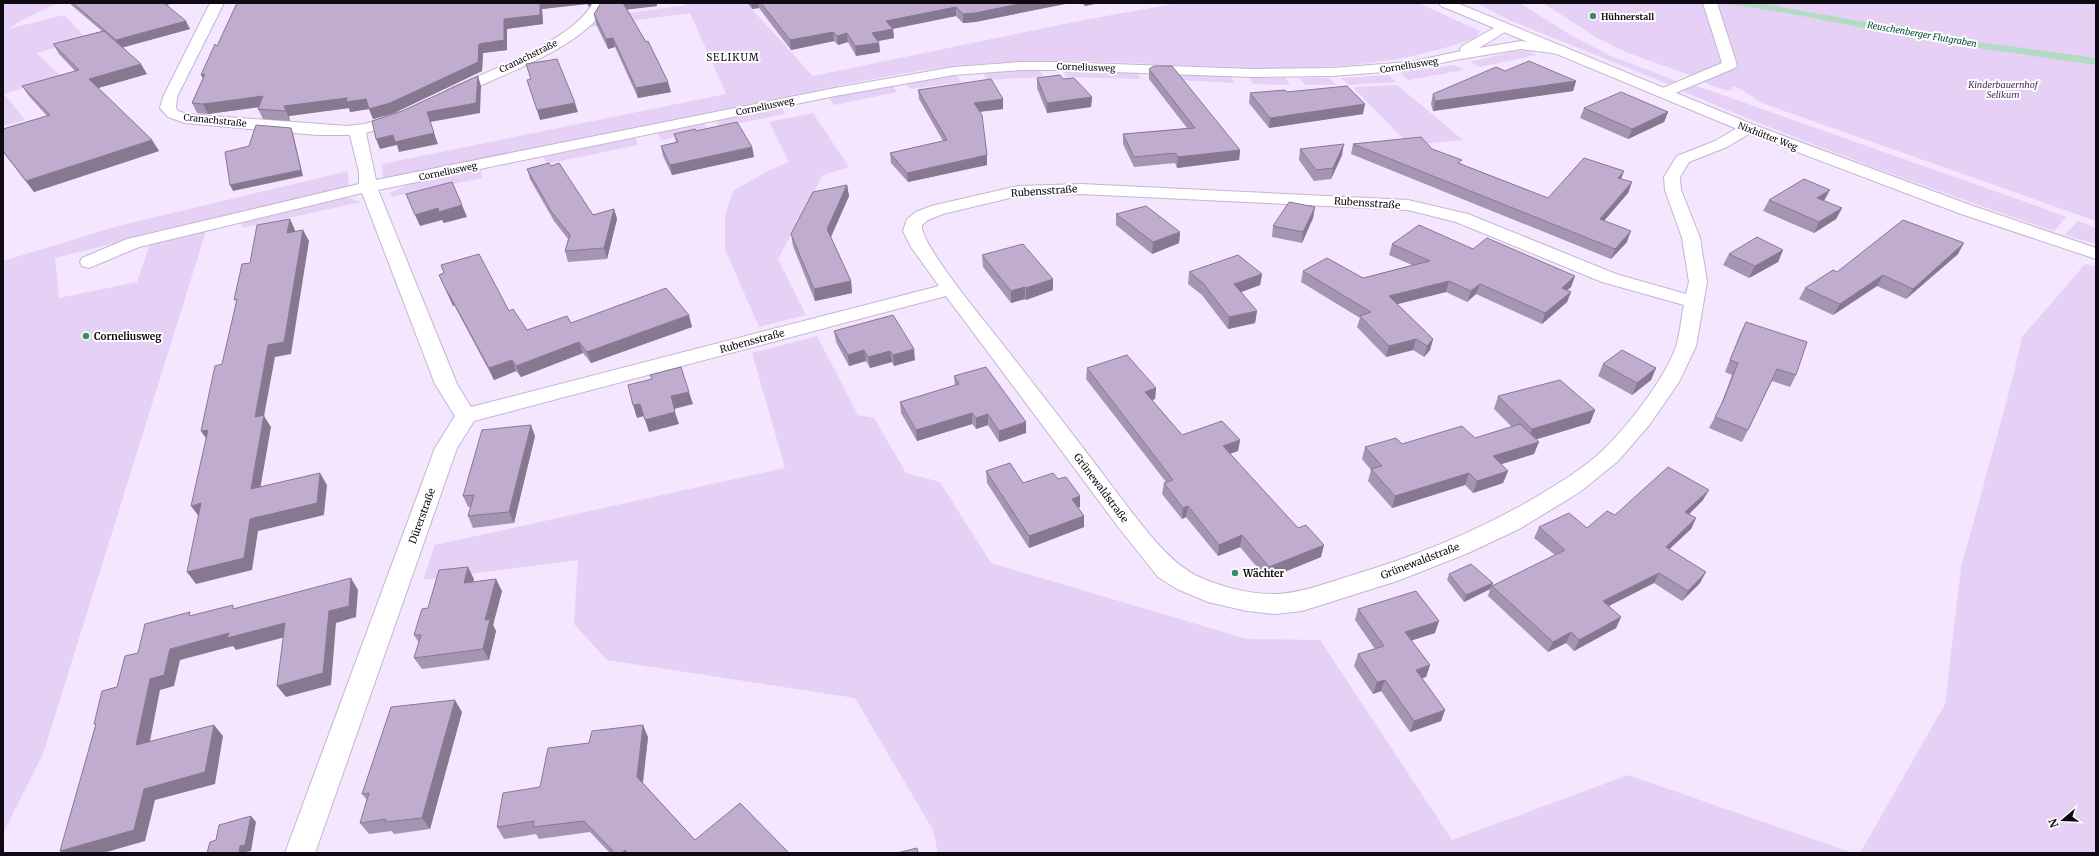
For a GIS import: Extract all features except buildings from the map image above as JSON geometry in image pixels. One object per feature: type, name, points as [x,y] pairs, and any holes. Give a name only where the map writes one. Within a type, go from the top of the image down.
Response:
[{"type":"street","name":"Cranachstraße","points":[[217,3],[170,97],[168,108],[173,114],[185,118],[311,130],[356,130],[390,121],[414,111]]},
{"type":"street","name":"Cranachstraße","points":[[441,98],[552,46],[590,20],[598,9],[600,3]]},
{"type":"street","name":"Nixhütter Weg","points":[[1446,3],[1748,128],[1967,210],[2096,254]]},
{"type":"street","points":[[1663,93],[1730,65],[1710,4]]},
{"type":"street","name":"Corneliusweg","points":[[1455,56],[1503,27]]},
{"type":"street","name":"Corneliusweg","points":[[89,262],[133,243],[368,187],[835,92],[954,71],[1013,66],[1057,66],[1252,73],[1332,72],[1410,66],[1455,56],[1521,46],[1560,50]]},
{"type":"street","name":"Grünewaldstraße","points":[[951,289],[1127,522],[1167,570],[1186,582],[1208,592],[1246,601],[1275,604],[1302,601],[1388,574],[1457,548],[1511,523],[1572,486],[1610,456],[1642,419],[1672,377],[1686,346],[1698,282],[1691,238],[1673,190],[1672,177],[1676,168],[1684,159],[1721,144],[1748,128]]},
{"type":"street","points":[[356,130],[367,172],[368,187],[446,384],[466,416]]},
{"type":"street","name":"Rubensstraße","points":[[466,416],[951,289],[920,247],[912,231],[913,223],[922,216],[937,210],[1018,191],[1081,189],[1408,205],[1462,218],[1609,278],[1695,302]]},
{"type":"street","name":"Dürerstraße","points":[[300,853],[446,448],[466,416]]},
{"type":"green space","points":[[3,3],[58,3],[20,21],[8,29],[64,15],[87,39],[36,53],[61,76],[4,94],[25,120],[3,126]]},
{"type":"green space","points":[[686,3],[746,3],[813,76],[1079,21],[1178,3],[1418,3],[1480,31],[1475,38],[1415,55],[1355,65],[1295,68],[1234,68],[1111,62],[1050,61],[989,63],[925,70],[831,87],[383,180],[382,164],[726,94],[690,13],[588,27],[600,17],[686,5]]},
{"type":"green space","points":[[1477,3],[1520,3],[1572,36],[1611,56],[1677,81],[1668,84],[1509,20]]},
{"type":"green space","name":"Kinderbauernhof Selikum","points":[[1543,3],[2096,3],[2096,221],[1762,103],[1736,87],[1732,86],[1732,90],[1724,90],[1703,82],[1701,79],[1628,53],[1597,38]]},
{"type":"green space","points":[[1516,51],[1528,51],[1536,55],[1480,67],[1470,62]]},
{"type":"green space","points":[[1454,65],[1464,70],[1408,80],[1400,73]]},
{"type":"green space","points":[[1039,69],[1044,77],[986,80],[983,72]]},
{"type":"green space","points":[[1062,69],[1136,71],[1141,79],[1066,77]]},
{"type":"green space","points":[[1155,73],[1230,76],[1235,83],[1159,79]]},
{"type":"green space","points":[[956,75],[961,82],[910,89],[905,82]]},
{"type":"green space","points":[[1389,75],[1396,82],[1349,85],[1341,78]]},
{"type":"green space","points":[[1248,77],[1285,78],[1290,85],[1253,84]]},
{"type":"green space","points":[[1299,78],[1330,78],[1336,85],[1305,85]]},
{"type":"green space","points":[[892,85],[897,92],[834,105],[828,97]]},
{"type":"green space","points":[[1397,85],[1463,140],[1409,145],[1353,87]]},
{"type":"green space","points":[[1694,85],[2066,217],[2054,231],[1960,198],[1820,147],[1682,91]]},
{"type":"green space","points":[[781,107],[785,114],[721,127],[716,121]]},
{"type":"green space","points":[[813,113],[849,167],[823,175],[778,259],[806,315],[759,327],[725,249],[725,215],[733,191],[766,172],[789,162],[769,122]]},
{"type":"green space","points":[[704,123],[708,130],[662,140],[657,133]]},
{"type":"green space","points":[[635,137],[638,145],[546,164],[544,157]]},
{"type":"green space","points":[[481,169],[482,178],[392,197],[390,193],[412,183]]},
{"type":"green space","points":[[348,171],[349,186],[55,258],[59,298],[137,282],[150,244],[206,231],[43,754],[3,833],[3,261],[118,226]]},
{"type":"green space","points":[[347,197],[361,202],[243,228],[240,220]]},
{"type":"green space","points":[[2078,221],[2096,228],[2096,244],[2065,235]]},
{"type":"green space","points":[[2085,264],[2096,267],[2096,853],[1860,853],[1945,704],[1961,568],[2012,381],[2022,337]]},
{"type":"green space","points":[[817,336],[858,415],[874,418],[906,473],[940,482],[991,563],[1247,639],[1320,640],[1452,840],[1628,775],[1853,853],[938,853],[933,830],[855,698],[607,660],[574,624],[578,560],[423,580],[435,545],[785,468],[752,353]]},
{"type":"water","name":"Reuschenberger Flutgraben","points":[[1721,3],[1759,3],[1969,41],[2083,56],[2096,59],[2096,65],[1925,40],[1782,12]]},
{"type":"place","name":"Hühnerstall","points":[[1593,16]]},
{"type":"place","name":"Corneliusweg","points":[[86,336]]},
{"type":"place","name":"Wächter","points":[[1235,573]]},
{"type":"district","name":"SELIKUM","points":[[733,57]]}]
